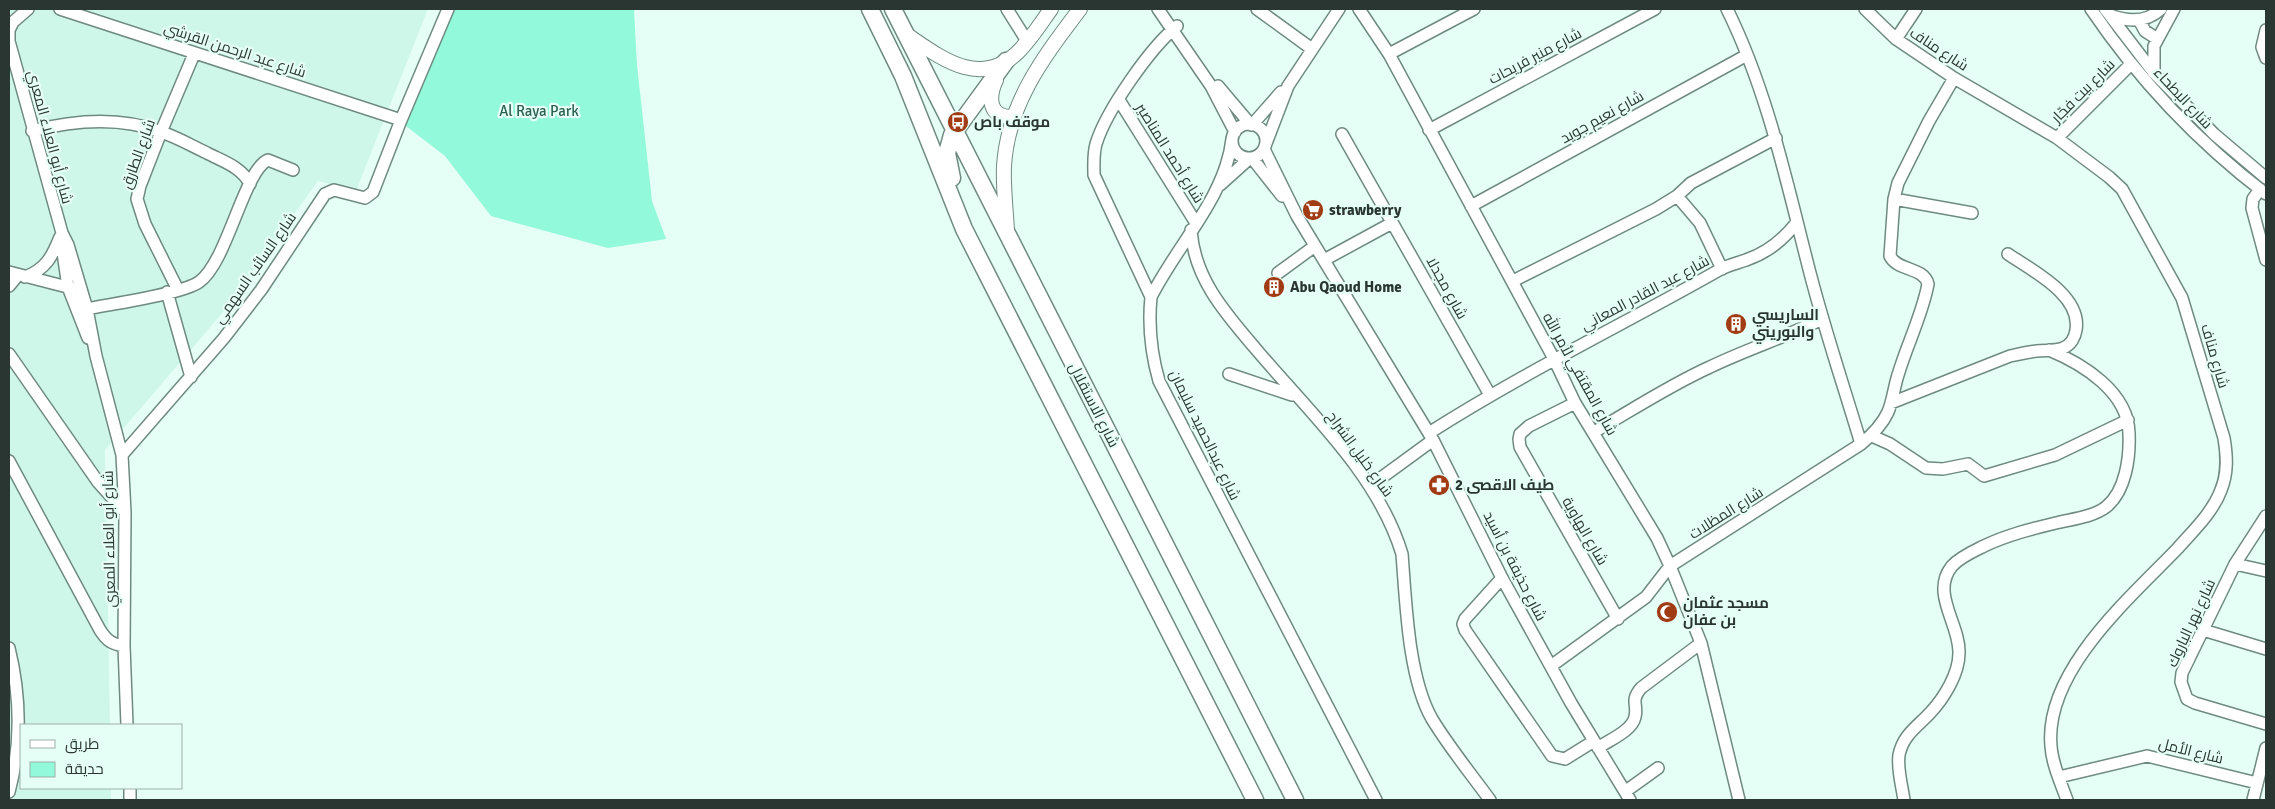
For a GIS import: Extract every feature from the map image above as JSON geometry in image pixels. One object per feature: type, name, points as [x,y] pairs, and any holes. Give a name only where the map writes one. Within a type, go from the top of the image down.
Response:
[{"type":"highway","points":[[870,9],[903,76],[951,197],[1045,390],[1255,800]]},
{"type":"highway","name":"شارع الاستقلال","points":[[893,9],[1008,235],[1059,322],[1295,800]]},
{"type":"highway","points":[[951,197],[953,184],[947,153],[949,141],[955,129],[1006,61]]},
{"type":"main road","points":[[906,36],[948,61],[966,68],[984,69],[1006,61],[1018,52],[1051,9]]},
{"type":"main road","points":[[1008,235],[1004,168],[1007,142],[1013,117],[1034,72],[1080,9]]},
{"type":"main road","points":[[1006,61],[991,91],[990,100],[997,112],[1004,116],[1013,117]]},
{"type":"street","points":[[9,29],[13,22],[28,9]]},
{"type":"street","name":"شارع عبد الرحمن القرشي","points":[[60,9],[99,14],[194,54],[401,120]]},
{"type":"street","points":[[401,120],[448,9]]},
{"type":"street","points":[[1007,9],[1028,41]]},
{"type":"street","points":[[1158,9],[1175,28],[1218,86],[1252,125],[1263,132],[1265,147]]},
{"type":"street","points":[[1167,9],[1175,28],[1216,94],[1234,136],[1235,150],[1244,157],[1251,158]]},
{"type":"street","points":[[1257,9],[1312,49]]},
{"type":"street","points":[[1151,297],[1160,278],[1217,188],[1227,165],[1234,136],[1242,126],[1252,125],[1288,86],[1339,9]]},
{"type":"street","name":"شارع المقتفي لأمر الله","points":[[1359,9],[1389,54],[1513,281],[1576,403],[1658,538],[1701,643],[1739,800]]},
{"type":"street","points":[[1389,54],[1474,9]]},
{"type":"street","name":"شارع منير فريحات","points":[[1429,130],[1655,9]]},
{"type":"street","points":[[1727,9],[1747,55],[1776,138],[1822,319],[1862,444]]},
{"type":"street","name":"شارع مناف","points":[[1865,9],[1896,39],[1954,78],[2057,138],[2122,188],[2182,298],[2224,438],[2227,459],[2221,491],[2202,519],[2090,640],[2066,682],[2054,712],[2051,746],[2067,800]]},
{"type":"street","points":[[1896,39],[1916,9]]},
{"type":"street","name":"شارع البطحاء","points":[[2091,9],[2131,64],[2187,126],[2263,192]]},
{"type":"street","points":[[2107,11],[2122,20],[2139,20],[2155,15],[2161,9]]},
{"type":"street","points":[[2154,73],[2152,52],[2156,38],[2174,9]]},
{"type":"street","name":"شارع البطحاء","points":[[2107,11],[2154,73],[2214,134],[2266,178]]},
{"type":"street","points":[[2139,20],[2145,31],[2156,38]]},
{"type":"street","name":"شارع عبدالحميد سليمان","points":[[1175,28],[1141,66],[1107,119],[1097,142],[1094,156],[1094,175],[1151,297],[1149,318],[1151,353],[1159,382],[1376,800]]},
{"type":"street","name":"شارع أبو العلاء المعري","points":[[9,29],[9,41],[32,131],[87,309],[96,356],[122,455],[125,512],[124,646],[127,724]]},
{"type":"street","points":[[2266,30],[2262,47],[2266,58]]},
{"type":"street","name":"شارع الطارق","points":[[191,377],[173,291],[145,224],[137,199],[140,186],[161,132],[194,54]]},
{"type":"street","name":"شارع نعيم جويد","points":[[1471,206],[1747,55]]},
{"type":"street","name":"شارع بيت فجّار","points":[[2057,138],[2131,64]]},
{"type":"street","points":[[1954,78],[1903,169],[1894,198],[1972,213]]},
{"type":"street","points":[[1217,188],[1251,158],[1259,155],[1265,147],[1288,86]]},
{"type":"street","name":"شارع أحمد المناصير","points":[[1119,100],[1194,226]]},
{"type":"street","name":"شارع السائب السهمي","points":[[122,455],[224,338],[261,290],[325,194],[334,190],[365,198],[373,192],[401,120]]},
{"type":"street","points":[[32,131],[62,123],[93,121],[125,123],[161,132],[229,164],[245,175],[250,184]]},
{"type":"street","name":"شارع مجدلا","points":[[1342,134],[1490,395]]},
{"type":"street","points":[[1513,281],[1677,196],[1697,180],[1776,138]]},
{"type":"street","name":"شارع حذيفة بن أسيد","points":[[1265,147],[1297,216],[1431,436],[1502,578],[1596,744],[1628,796]]},
{"type":"street","name":"شارع حذيفة بن أسيد","points":[[1251,158],[1297,216]]},
{"type":"street","points":[[87,309],[173,291],[197,283],[209,272],[250,184],[261,165],[268,160],[293,170]]},
{"type":"street","points":[[2263,192],[2253,199],[2252,208],[2266,260]]},
{"type":"street","name":"شارع عبد القادر المعاني","points":[[1490,395],[1722,269],[1700,223],[1677,196]]},
{"type":"street","name":"شارع المظلات","points":[[1551,666],[1646,597],[1670,566],[1872,436],[1883,420],[1891,403],[1898,373],[1917,323],[1928,284],[1924,276],[1895,263],[1890,256],[1894,198]]},
{"type":"street","points":[[1324,260],[1392,222]]},
{"type":"street","points":[[1722,269],[1749,260],[1780,241],[1797,222]]},
{"type":"street","name":"شارع خليل الشراح","points":[[1194,226],[1195,254],[1203,277],[1219,306],[1294,395],[1315,416],[1370,486],[1397,537],[1402,554],[1415,668],[1424,700],[1432,718],[1490,800]]},
{"type":"street","points":[[9,286],[17,275],[38,272],[48,264],[63,236]]},
{"type":"street","name":"شارع أبو العلاء المعري","points":[[63,236],[62,246],[68,287],[96,356]]},
{"type":"street","points":[[1278,273],[1315,246]]},
{"type":"street","points":[[1891,403],[2010,356],[2064,348],[2074,338],[2077,322],[2072,308],[2058,289],[2008,254]]},
{"type":"street","points":[[17,275],[80,290]]},
{"type":"street","points":[[1594,432],[1707,368],[1794,333],[1822,319]]},
{"type":"street","points":[[1904,800],[1899,766],[1901,748],[1913,728],[1932,710],[1953,679],[1958,666],[1958,643],[1944,590],[1949,572],[1960,560],[1995,541],[2019,532],[2096,513],[2107,506],[2118,494],[2124,477],[2129,446],[2128,420],[2117,399],[2103,385],[2075,363],[2049,350]]},
{"type":"street","points":[[9,354],[98,482],[125,512]]},
{"type":"street","points":[[1229,374],[1294,395]]},
{"type":"street","points":[[1370,486],[1431,436],[1490,395]]},
{"type":"street","name":"شارع الهاوية","points":[[1576,403],[1524,430],[1519,439],[1520,446],[1618,619]]},
{"type":"street","points":[[1872,436],[1890,444],[1926,468],[1937,470],[1968,464],[1984,476],[2055,455],[2128,420]]},
{"type":"street","points":[[9,461],[106,640],[113,644],[124,646]]},
{"type":"street","name":"شارع نهر الباروك","points":[[2266,516],[2235,564],[2182,673],[2181,682],[2187,699],[2195,703],[2266,724]]},
{"type":"street","points":[[2235,564],[2266,571]]},
{"type":"street","points":[[1502,578],[1465,618],[1463,624],[1465,630],[1552,756],[1565,758],[1633,724],[1636,716],[1635,695],[1641,688],[1701,643]]},
{"type":"street","points":[[2203,630],[2266,649]]},
{"type":"street","points":[[9,648],[16,688],[18,728],[17,758],[9,792]]},
{"type":"street","points":[[2253,800],[2266,748]]},
{"type":"street","name":"شارع الأمل","points":[[2059,777],[2147,756],[2256,783]]},
{"type":"street","points":[[1628,796],[1658,768]]},
{"type":"shaded area","points":[[9,9],[428,9],[356,191],[318,181],[224,311],[105,450],[110,724],[20,724],[20,789],[111,789],[111,800],[9,800]]},
{"type":"green space","name":"Al Raya Park","points":[[448,9],[634,9],[637,65],[652,201],[666,239],[608,248],[491,216],[445,156],[402,123]]},
{"type":"place","name":"موقف باص","points":[[958,122]]},
{"type":"place","name":"strawberry","points":[[1313,210]]},
{"type":"place","name":"Abu Qaoud Home","points":[[1274,287]]},
{"type":"place","name":"الساريسي والبوريني","points":[[1736,324]]},
{"type":"place","name":"طيف الاقصى 2","points":[[1439,485]]},
{"type":"place","name":"مسجد عثمان بن عفان","points":[[1667,612]]}]
